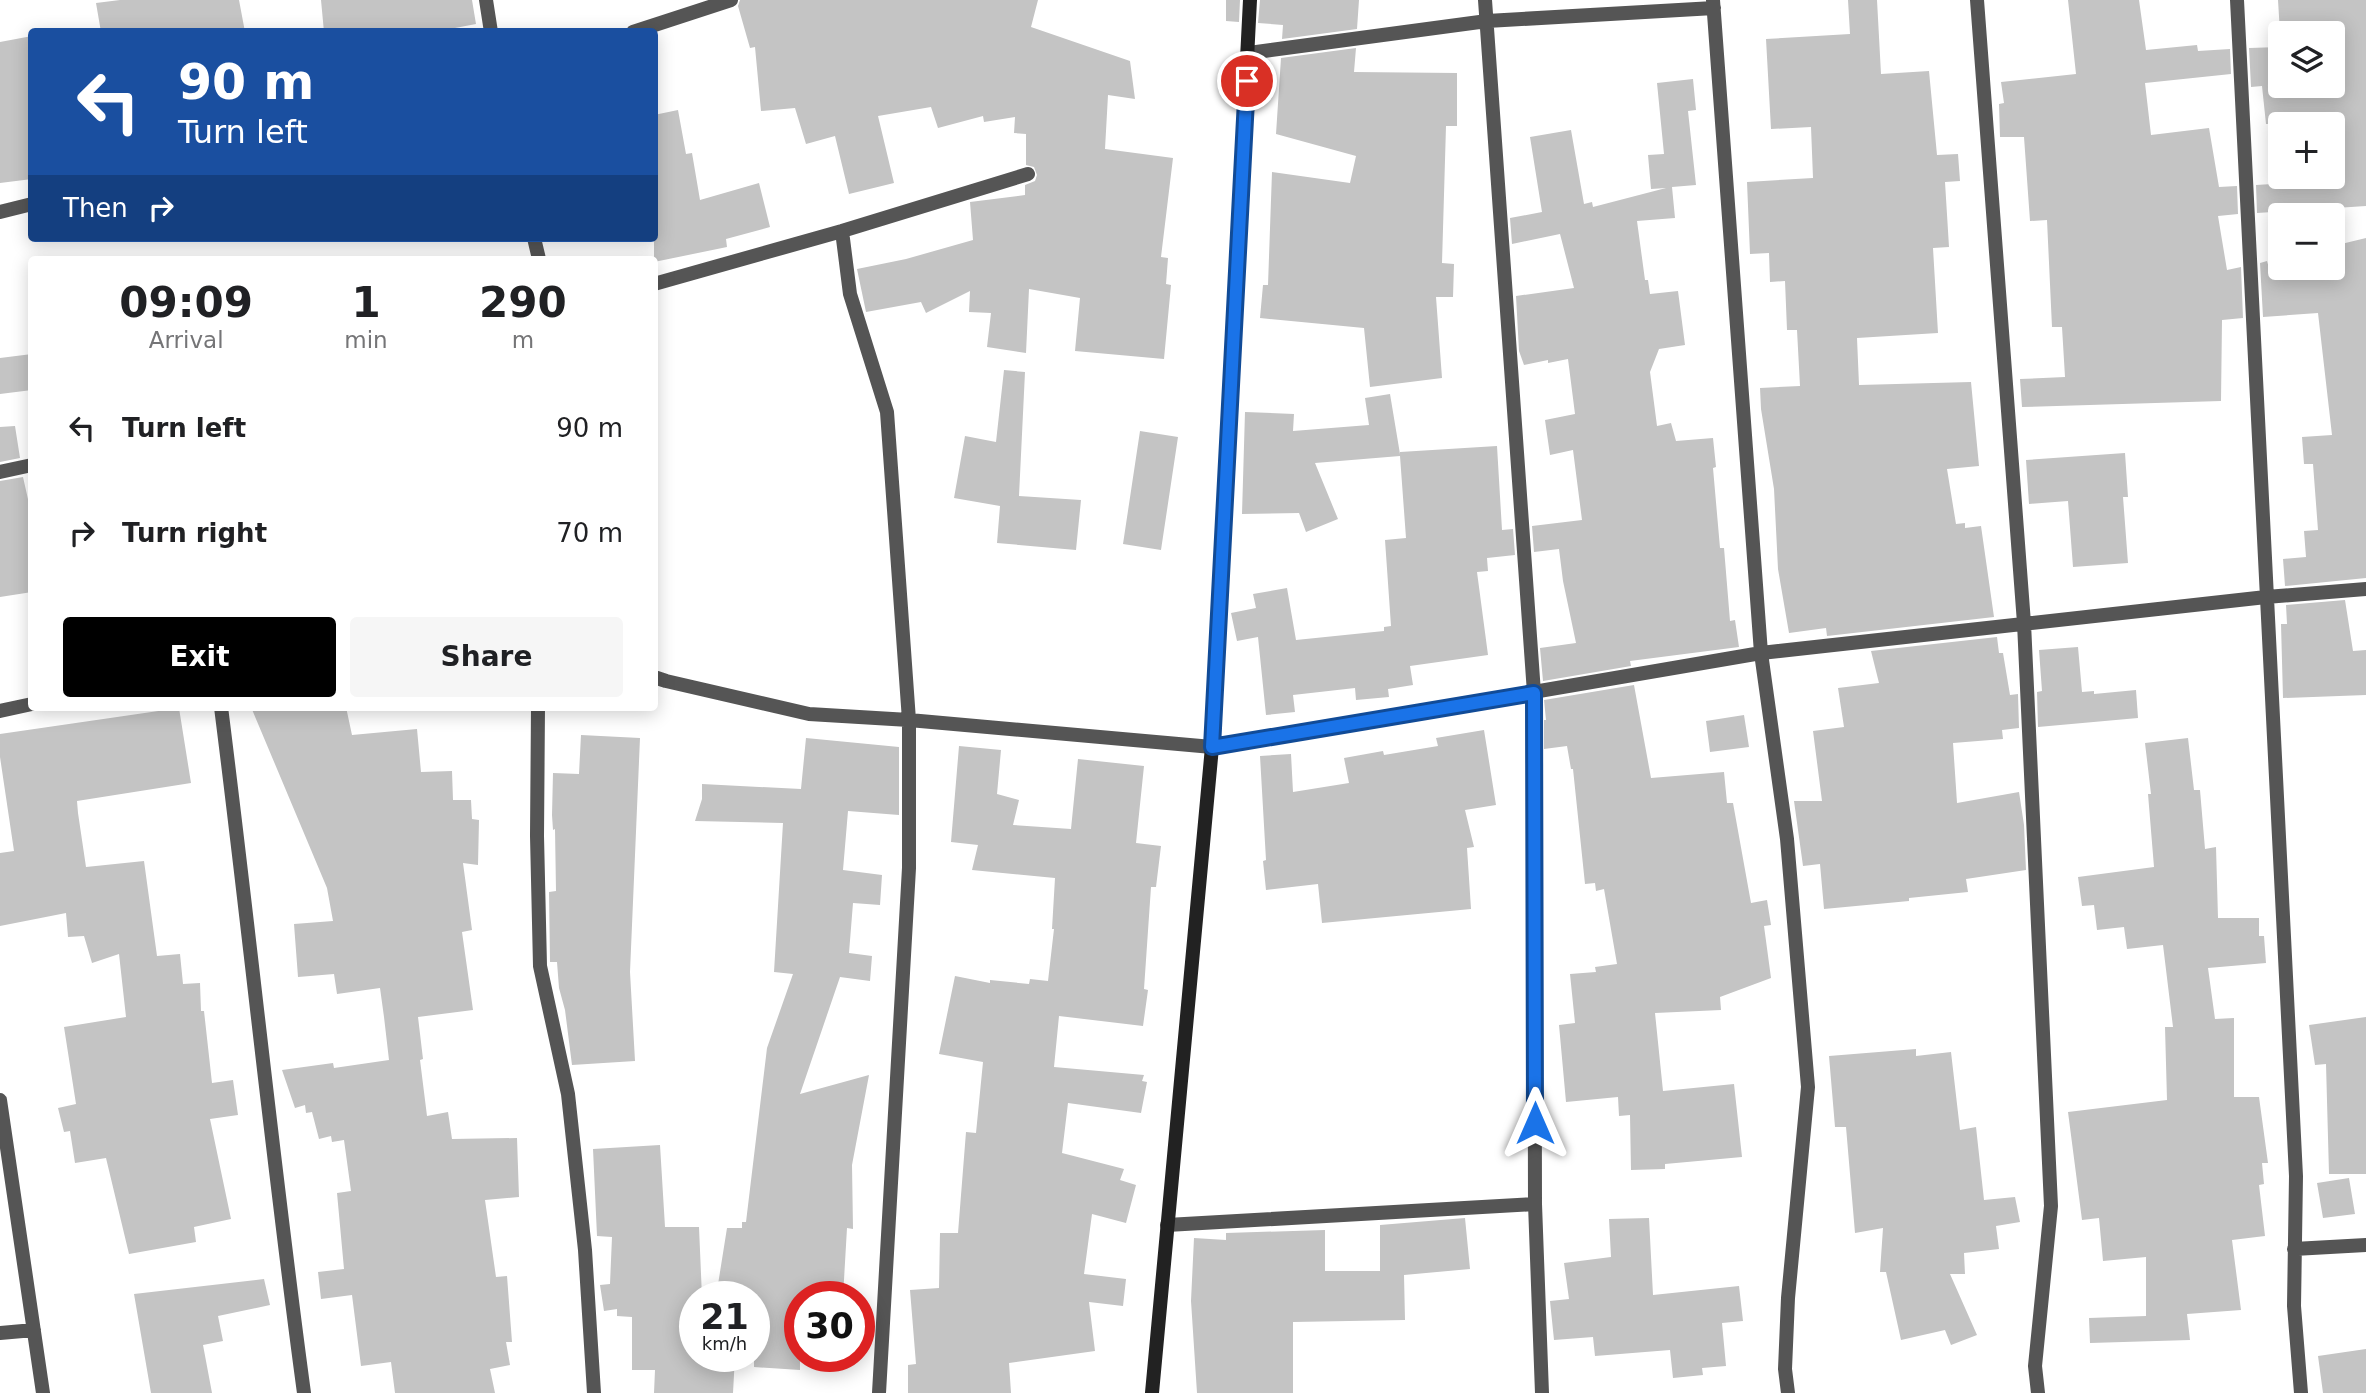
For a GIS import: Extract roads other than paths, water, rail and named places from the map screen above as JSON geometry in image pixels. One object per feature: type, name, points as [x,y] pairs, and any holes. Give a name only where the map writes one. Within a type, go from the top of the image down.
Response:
[{"type":"street","points":[[486,0],[490,28]]},
{"type":"street","points":[[645,28],[731,0]]},
{"type":"street","points":[[1152,1393],[1212,747],[1250,0]]},
{"type":"street","points":[[1486,0],[1534,693],[1535,1204],[1542,1393]]},
{"type":"street","points":[[1977,0],[2024,623],[2051,1206],[2035,1366],[2038,1393]]},
{"type":"street","points":[[2237,0],[2296,1176],[2294,1306],[2301,1393]]},
{"type":"street","points":[[1249,53],[1487,21],[1713,4],[1761,653],[1787,839],[1808,1087],[1788,1298],[1785,1369],[1788,1393]]},
{"type":"street","points":[[658,283],[842,231],[1028,174]]},
{"type":"street","points":[[0,212],[28,205]]},
{"type":"street","points":[[842,231],[850,293],[887,412],[909,720],[909,868],[879,1393]]},
{"type":"street","points":[[0,472],[28,466]]},
{"type":"street","points":[[658,678],[808,714],[909,720],[1212,747],[1761,653],[2266,597],[2366,589]]},
{"type":"street","points":[[0,711],[28,705]]},
{"type":"street","points":[[222,711],[283,1238],[304,1393]]},
{"type":"street","points":[[538,711],[537,836],[541,966],[568,1094],[585,1250],[594,1393]]},
{"type":"street","points":[[0,1100],[43,1393]]},
{"type":"street","points":[[1167,1226],[1535,1204]]},
{"type":"street","points":[[2294,1249],[2366,1245]]},
{"type":"street","points":[[0,1333],[34,1330]]}]
